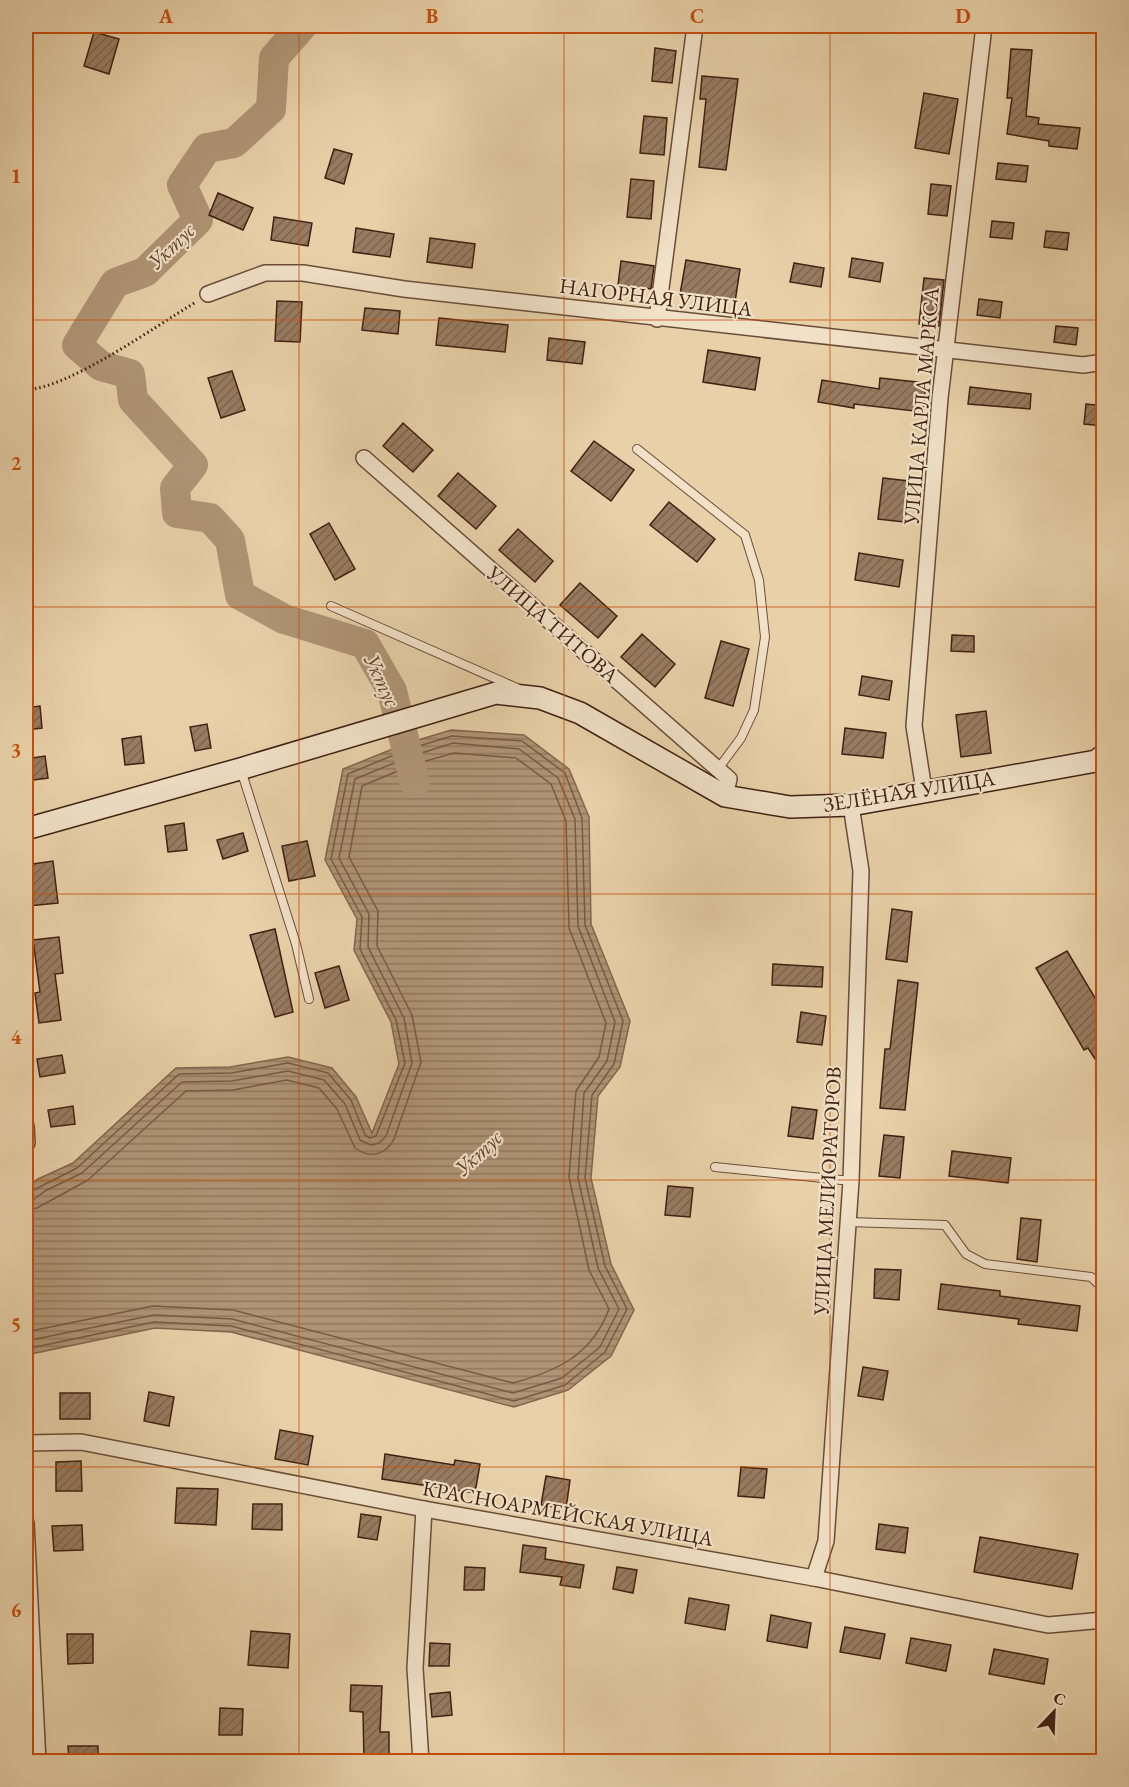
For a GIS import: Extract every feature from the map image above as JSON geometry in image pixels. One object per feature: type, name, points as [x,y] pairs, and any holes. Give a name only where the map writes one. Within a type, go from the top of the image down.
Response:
[{"type":"street","points":[[657,319],[695,26]]},
{"type":"street","name":"УЛИЦА КАРЛА МАРКСА","points":[[924,790],[914,726],[945,351],[984,26]]},
{"type":"street","name":"НАГОРНАЯ УЛИЦА","points":[[208,294],[266,273],[303,273],[404,289],[657,319],[1083,365],[1104,362]]},
{"type":"street","name":"УЛИЦА ТИТОВА","points":[[364,458],[718,769]]},
{"type":"street","name":"ЗЕЛЁНАЯ УЛИЦА","points":[[240,769],[495,693],[540,698],[580,713],[725,796],[790,807],[851,805],[1101,759]]},
{"type":"street","points":[[26,829],[240,769]]},
{"type":"street","points":[[718,769],[729,779],[725,796]]},
{"type":"street","name":"УЛИЦА МЕЛИОРАТОРОВ","points":[[814,1578],[826,1541],[851,1181],[861,871],[851,805]]},
{"type":"street","points":[[26,1126],[27,1143]]},
{"type":"street","name":"КРАСНОАРМЕЙСКАЯ УЛИЦА","points":[[26,1443],[81,1442],[424,1509],[814,1578],[1048,1625],[1104,1620]]},
{"type":"street","points":[[421,1761],[415,1668],[424,1509]]},
{"type":"street","points":[[26,1523],[39,1761]]},
{"type":"lane","points":[[637,450],[745,535],[759,580],[765,638],[754,710],[741,738],[718,769]]},
{"type":"lane","points":[[331,606],[540,698]]},
{"type":"lane","points":[[240,769],[296,944],[309,999]]},
{"type":"lane","points":[[714,1167],[851,1181]]},
{"type":"lane","points":[[848,1222],[945,1225],[966,1254],[985,1264],[1091,1278],[1104,1289]]},
{"type":"path","points":[[26,390],[43,388],[68,377],[208,294]]},
{"type":"water","points":[[451,730],[524,735],[569,769],[589,817],[591,924],[630,1021],[620,1067],[598,1096],[591,1178],[611,1264],[634,1310],[611,1356],[568,1390],[514,1407],[231,1332],[155,1328],[26,1355],[26,1189],[38,1179],[73,1163],[176,1068],[230,1067],[288,1057],[332,1068],[356,1097],[372,1133],[399,1064],[391,1022],[354,950],[357,919],[325,860],[343,769],[405,744]]},
{"type":"building","points":[[94,32],[119,39],[109,74],[84,66]]},
{"type":"building","points":[[655,48],[676,51],[672,83],[652,81]]},
{"type":"building","points":[[1011,49],[1032,50],[1026,116],[1039,118],[1038,124],[1080,128],[1077,149],[1049,146],[1049,141],[1007,134],[1012,98],[1007,98]]},
{"type":"building","points":[[702,76],[738,79],[726,170],[699,167],[706,99],[700,99]]},
{"type":"building","points":[[924,93],[958,99],[949,154],[915,148]]},
{"type":"building","points":[[644,116],[667,118],[664,155],[640,153]]},
{"type":"building","points":[[334,149],[352,154],[344,184],[325,178]]},
{"type":"building","points":[[998,163],[1028,166],[1026,182],[996,179]]},
{"type":"building","points":[[631,179],[654,181],[651,219],[627,217]]},
{"type":"building","points":[[931,184],[951,186],[947,216],[928,214]]},
{"type":"building","points":[[218,193],[253,208],[243,230],[209,215]]},
{"type":"building","points":[[274,217],[312,223],[308,246],[271,240]]},
{"type":"building","points":[[992,221],[1014,223],[1012,239],[990,237]]},
{"type":"building","points":[[356,228],[394,234],[390,257],[353,252]]},
{"type":"building","points":[[1046,231],[1069,233],[1067,250],[1044,247]]},
{"type":"building","points":[[430,238],[475,244],[472,268],[427,262]]},
{"type":"building","points":[[852,258],[883,263],[880,282],[849,277]]},
{"type":"building","points":[[686,260],[740,269],[735,302],[680,294]]},
{"type":"building","points":[[621,261],[654,266],[651,289],[618,285]]},
{"type":"building","points":[[794,263],[824,268],[821,287],[790,282]]},
{"type":"building","points":[[924,278],[944,280],[939,326],[919,324]]},
{"type":"building","points":[[979,299],[1002,302],[1000,318],[977,315]]},
{"type":"building","points":[[277,301],[302,302],[300,342],[275,341]]},
{"type":"building","points":[[365,308],[400,311],[398,334],[362,330]]},
{"type":"building","points":[[439,318],[508,325],[505,352],[436,345]]},
{"type":"building","points":[[1056,326],[1078,328],[1076,345],[1054,342]]},
{"type":"building","points":[[549,338],[585,342],[582,364],[547,360]]},
{"type":"building","points":[[708,350],[760,358],[755,390],[703,382]]},
{"type":"building","points":[[232,371],[245,410],[221,418],[208,378]]},
{"type":"building","points":[[880,378],[926,383],[923,412],[854,404],[854,408],[818,402],[822,380],[879,389]]},
{"type":"building","points":[[970,387],[1031,394],[1030,409],[968,404]]},
{"type":"building","points":[[1086,404],[1104,406],[1104,426],[1084,424]]},
{"type":"building","points":[[403,423],[433,450],[413,472],[383,446]]},
{"type":"building","points":[[594,441],[634,470],[611,501],[571,471]]},
{"type":"building","points":[[458,473],[496,506],[476,529],[438,496]]},
{"type":"building","points":[[883,478],[909,481],[904,522],[878,519]]},
{"type":"building","points":[[669,502],[715,539],[697,562],[650,525]]},
{"type":"building","points":[[329,523],[355,569],[335,580],[310,534]]},
{"type":"building","points":[[518,529],[553,561],[535,582],[499,550]]},
{"type":"building","points":[[859,553],[903,560],[899,587],[855,580]]},
{"type":"building","points":[[580,583],[617,616],[598,638],[560,605]]},
{"type":"building","points":[[642,634],[675,664],[655,687],[621,657]]},
{"type":"building","points":[[952,635],[974,636],[974,652],[951,651]]},
{"type":"building","points":[[721,641],[749,649],[733,706],[705,698]]},
{"type":"building","points":[[862,676],[892,681],[889,700],[859,695]]},
{"type":"building","points":[[40,706],[42,728],[26,730],[26,708]]},
{"type":"building","points":[[986,711],[991,753],[961,757],[956,715]]},
{"type":"building","points":[[207,724],[211,748],[195,751],[190,727]]},
{"type":"building","points":[[845,728],[886,733],[883,758],[842,754]]},
{"type":"building","points":[[141,736],[144,763],[125,765],[122,739]]},
{"type":"building","points":[[45,756],[48,778],[26,781],[26,759]]},
{"type":"building","points":[[184,823],[187,850],[168,852],[165,826]]},
{"type":"building","points":[[243,833],[248,851],[223,859],[217,840]]},
{"type":"building","points":[[307,841],[315,876],[289,881],[282,846]]},
{"type":"building","points":[[53,861],[58,903],[28,906],[26,865]]},
{"type":"building","points":[[892,909],[912,912],[907,962],[886,959]]},
{"type":"building","points":[[275,929],[293,1012],[275,1017],[250,935]]},
{"type":"building","points":[[59,937],[63,973],[55,974],[61,1020],[39,1023],[35,993],[40,992],[33,940]]},
{"type":"building","points":[[1067,951],[1104,1013],[1104,1073],[1088,1048],[1084,1050],[1036,968]]},
{"type":"building","points":[[773,964],[823,967],[822,987],[772,985]]},
{"type":"building","points":[[339,966],[349,1000],[325,1008],[315,973]]},
{"type":"building","points":[[898,980],[918,983],[905,1110],[880,1108],[885,1049],[890,1049]]},
{"type":"building","points":[[801,1012],[826,1016],[822,1045],[797,1042]]},
{"type":"building","points":[[62,1055],[65,1073],[40,1077],[37,1059]]},
{"type":"building","points":[[73,1106],[75,1124],[51,1127],[48,1110]]},
{"type":"building","points":[[792,1107],[817,1110],[813,1139],[788,1136]]},
{"type":"building","points":[[884,1135],[904,1137],[900,1178],[879,1176]]},
{"type":"building","points":[[952,1151],[1011,1158],[1008,1183],[949,1176]]},
{"type":"building","points":[[668,1186],[693,1188],[690,1217],[665,1215]]},
{"type":"building","points":[[1021,1218],[1041,1220],[1037,1262],[1017,1259]]},
{"type":"building","points":[[875,1269],[901,1270],[899,1300],[874,1298]]},
{"type":"building","points":[[941,1284],[1000,1291],[1000,1296],[1080,1306],[1077,1331],[1018,1324],[1019,1319],[938,1309]]},
{"type":"building","points":[[863,1367],[888,1371],[883,1400],[858,1396]]},
{"type":"building","points":[[149,1392],[174,1397],[169,1426],[144,1421]]},
{"type":"building","points":[[60,1393],[90,1393],[90,1419],[60,1419]]},
{"type":"building","points":[[280,1430],[313,1436],[308,1465],[275,1459]]},
{"type":"building","points":[[385,1454],[454,1465],[455,1460],[480,1464],[475,1493],[382,1479]]},
{"type":"building","points":[[81,1461],[82,1491],[56,1491],[56,1462]]},
{"type":"building","points":[[741,1467],[767,1469],[764,1498],[738,1496]]},
{"type":"building","points":[[546,1476],[570,1480],[566,1509],[541,1505]]},
{"type":"building","points":[[177,1488],[218,1489],[216,1525],[175,1523]]},
{"type":"building","points":[[253,1504],[282,1504],[282,1530],[252,1529]]},
{"type":"building","points":[[361,1514],[381,1517],[377,1540],[358,1537]]},
{"type":"building","points":[[879,1524],[908,1528],[905,1553],[876,1549]]},
{"type":"building","points":[[82,1525],[83,1550],[54,1551],[52,1526]]},
{"type":"building","points":[[980,1537],[1078,1554],[1072,1589],[974,1572]]},
{"type":"building","points":[[523,1545],[546,1548],[545,1559],[584,1565],[580,1588],[560,1585],[562,1577],[520,1572]]},
{"type":"building","points":[[465,1567],[485,1568],[484,1590],[464,1590]]},
{"type":"building","points":[[617,1567],[637,1570],[633,1593],[613,1589]]},
{"type":"building","points":[[689,1598],[729,1605],[725,1630],[685,1623]]},
{"type":"building","points":[[771,1615],[811,1623],[807,1648],[767,1641]]},
{"type":"building","points":[[845,1627],[885,1634],[880,1659],[840,1652]]},
{"type":"building","points":[[251,1631],[290,1634],[288,1668],[248,1665]]},
{"type":"building","points":[[67,1634],[93,1634],[93,1663],[68,1664]]},
{"type":"building","points":[[911,1638],[951,1645],[946,1671],[906,1663]]},
{"type":"building","points":[[430,1643],[450,1644],[449,1666],[429,1666]]},
{"type":"building","points":[[994,1649],[1048,1659],[1044,1684],[989,1674]]},
{"type":"building","points":[[351,1685],[382,1686],[380,1732],[389,1732],[389,1761],[364,1761],[363,1712],[350,1711]]},
{"type":"building","points":[[450,1692],[452,1715],[432,1717],[430,1694]]},
{"type":"building","points":[[220,1708],[243,1709],[242,1735],[219,1735]]},
{"type":"building","points":[[68,1746],[98,1746],[98,1761],[69,1761]]},
{"type":"waterway","name":"Уктус","points":[[302,26],[274,58],[271,109],[234,143],[207,148],[182,185],[198,220],[145,272],[115,283],[77,345],[101,366],[130,374],[133,400],[193,465],[175,488],[177,513],[210,518],[230,540],[240,595],[284,619],[365,644],[392,691],[415,783]]}]
